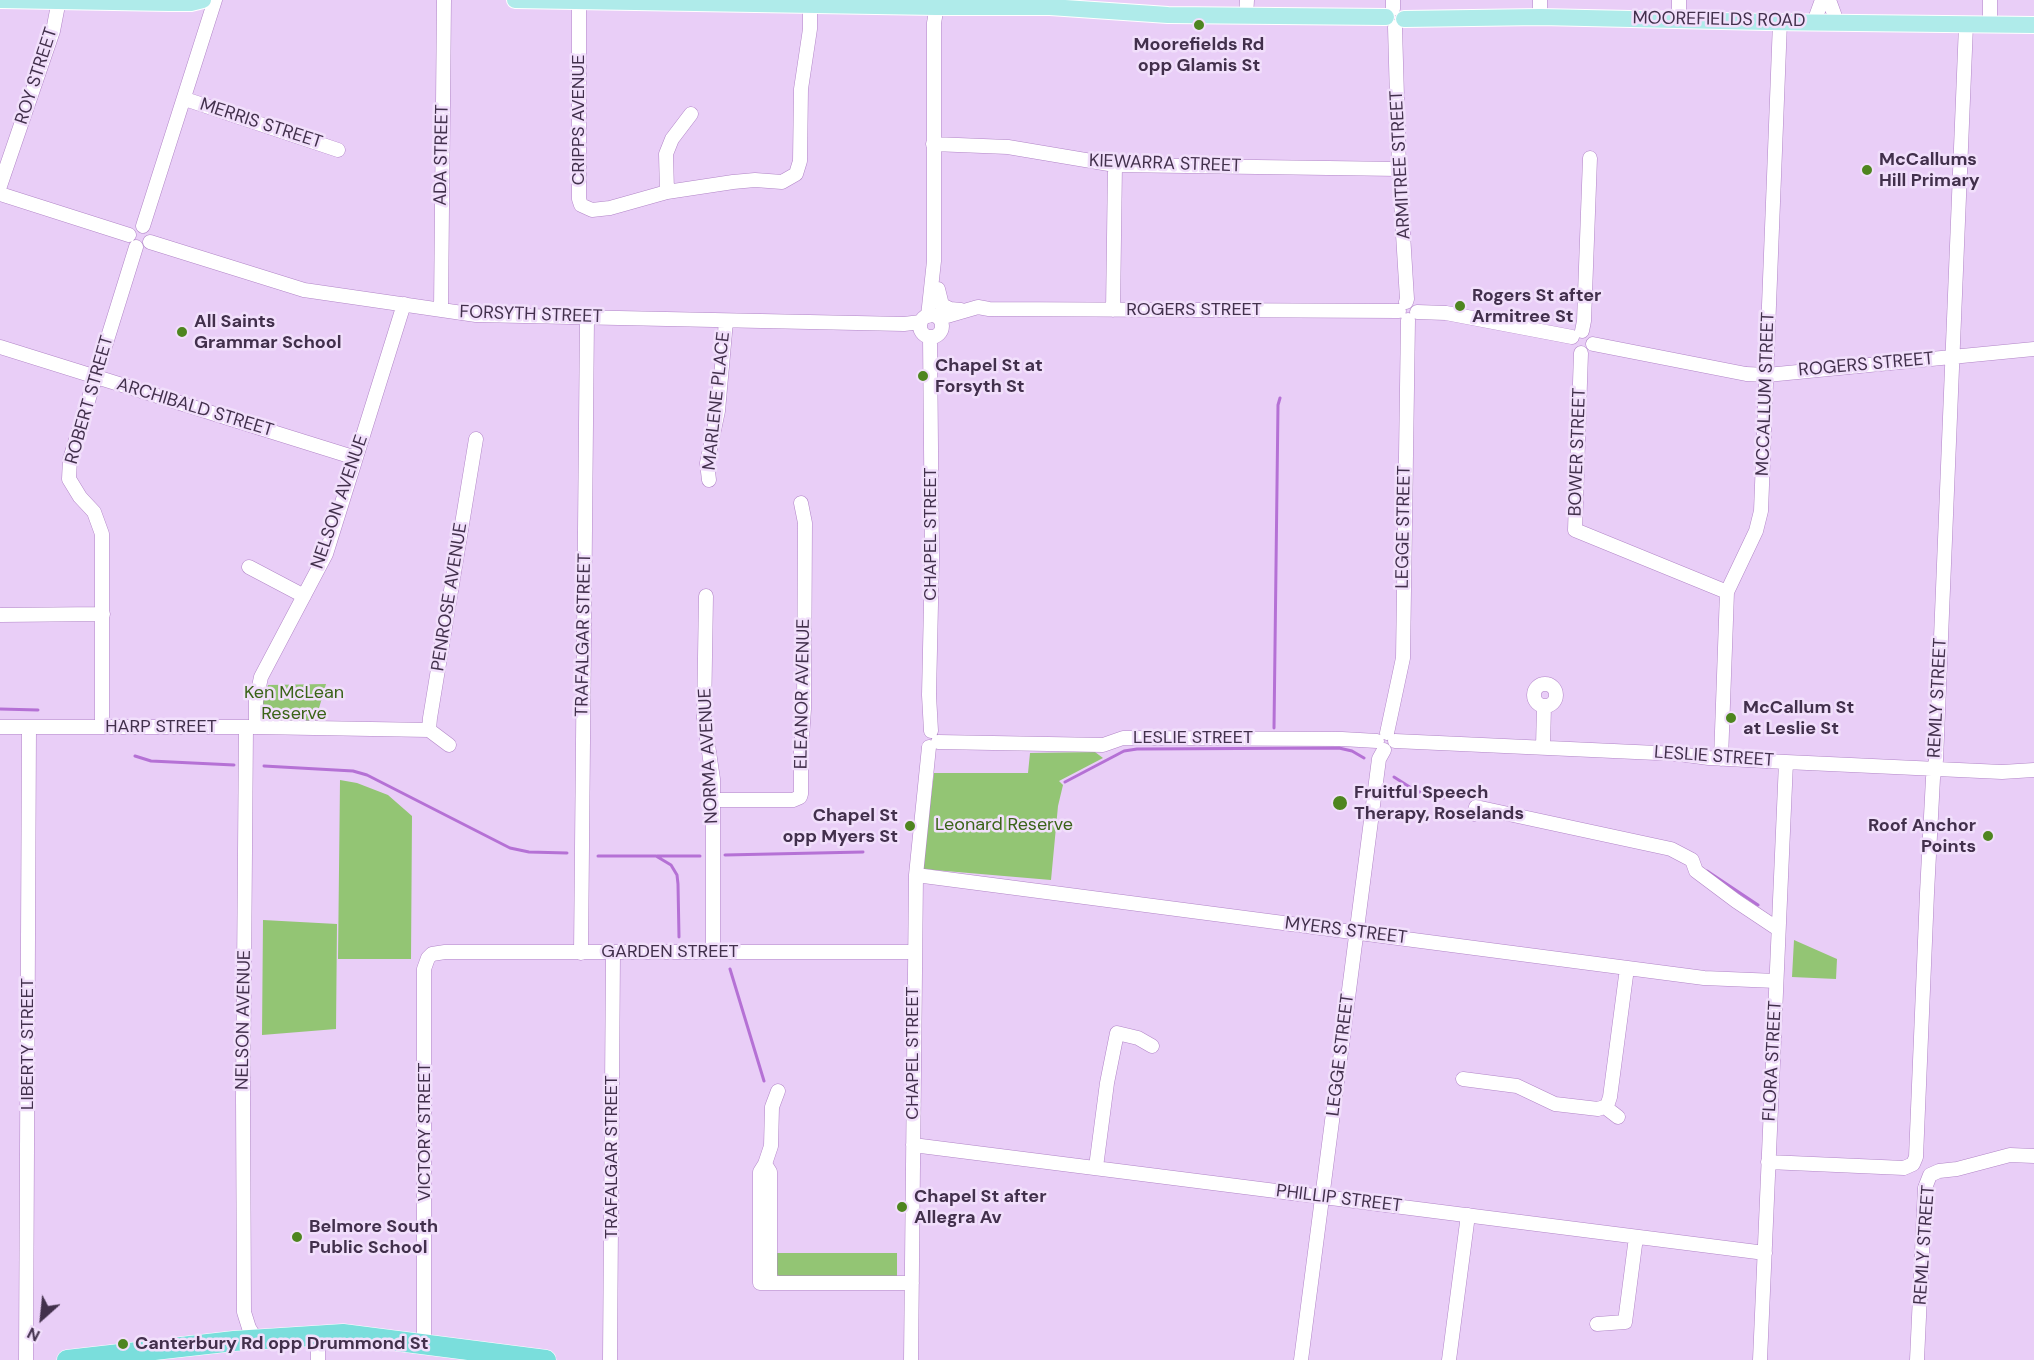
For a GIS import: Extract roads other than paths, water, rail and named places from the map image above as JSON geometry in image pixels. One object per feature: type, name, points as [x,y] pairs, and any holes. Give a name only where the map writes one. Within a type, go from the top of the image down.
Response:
[{"type":"highway","points":[[67,1360],[234,1341],[343,1334],[546,1360]]},
{"type":"main road","points":[[1,0],[181,3],[203,0]]},
{"type":"main road","name":"MOOREFIELDS ROAD","points":[[515,0],[810,5],[937,4],[1050,7],[1168,15],[1247,8],[1394,14],[1540,8],[1679,20],[2034,25]]},
{"type":"street","points":[[143,226],[215,0]]},
{"type":"street","name":"ADA STREET","points":[[441,310],[444,0]]},
{"type":"street","points":[[1679,0],[1679,20]]},
{"type":"street","points":[[1814,22],[1822,0]]},
{"type":"street","points":[[1829,0],[1838,22]]},
{"type":"street","points":[[1990,0],[1990,25]]},
{"type":"street","name":"ROY STREET","points":[[0,186],[53,31],[59,1]]},
{"type":"street","name":"CRIPPS AVENUE","points":[[579,1],[579,202],[587,209],[602,210],[667,192],[744,181],[782,182],[796,174],[800,161],[802,79],[809,40],[810,5]]},
{"type":"street","points":[[933,319],[934,23],[937,4]]},
{"type":"street","name":"ARMITREE STREET","points":[[1394,14],[1407,312]]},
{"type":"street","name":"MCCALLUM STREET","points":[[1721,759],[1727,592],[1756,531],[1760,516],[1780,22]]},
{"type":"street","name":"REMLY STREET","points":[[1917,1360],[1925,1188],[1930,1175],[1913,1164],[1916,1157],[1966,25]]},
{"type":"street","name":"MERRIS STREET","points":[[185,99],[338,150]]},
{"type":"street","points":[[667,192],[666,154],[672,139],[691,114]]},
{"type":"street","name":"KIEWARRA STREET","points":[[933,144],[1008,147],[1115,165],[1399,169]]},
{"type":"street","points":[[1577,334],[1591,335],[1593,344],[1588,351],[1581,353],[1573,347],[1577,334],[1584,321],[1590,158]]},
{"type":"street","points":[[1113,310],[1115,165]]},
{"type":"street","points":[[0,194],[146,247],[150,242],[149,231],[143,226],[136,227],[132,241]]},
{"type":"street","name":"ROBERT STREET","points":[[102,727],[102,534],[94,512],[80,497],[69,479],[70,459],[96,377],[132,241]]},
{"type":"street","name":"FORSYTH STREET","points":[[150,242],[304,290],[476,315],[904,324],[933,319]]},
{"type":"street","points":[[934,261],[940,301],[945,307],[963,310]]},
{"type":"street","points":[[933,319],[938,289]]},
{"type":"street","name":"NELSON AVENUE","points":[[256,1340],[244,1312],[243,1098],[251,728],[261,677],[326,554],[404,304]]},
{"type":"street","name":"ROGERS STREET","points":[[933,319],[978,307],[989,309],[1407,312],[1446,313],[1577,334]]},
{"type":"street","name":"ROGERS STREET","points":[[933,319],[989,309]]},
{"type":"street","name":"LEGGE STREET","points":[[1301,1360],[1379,759],[1386,741],[1403,658],[1407,312]]},
{"type":"street","name":"TRAFALGAR STREET","points":[[581,953],[588,318]]},
{"type":"street","name":"CHAPEL STREET","points":[[911,1360],[916,875],[932,740],[929,695],[932,558],[930,337],[922,332],[933,319]]},
{"type":"street","name":"MARLENE PLACE","points":[[708,480],[707,463],[718,411],[726,321]]},
{"type":"street","name":"ROGERS STREET","points":[[1593,344],[1746,374],[1767,375],[2034,350]]},
{"type":"street","name":"ARCHIBALD STREET","points":[[0,347],[356,458]]},
{"type":"street","name":"BOWER STREET","points":[[1581,353],[1575,530],[1727,592]]},
{"type":"street","name":"PENROSE AVENUE","points":[[429,730],[476,439]]},
{"type":"street","name":"ELEANOR AVENUE","points":[[713,800],[793,800],[801,794],[805,523],[801,503]]},
{"type":"street","points":[[249,567],[304,596]]},
{"type":"street","name":"NORMA AVENUE","points":[[706,596],[704,718],[706,741],[712,765],[713,952]]},
{"type":"street","points":[[0,615],[103,614]]},
{"type":"street","points":[[1543,747],[1544,706]]},
{"type":"street","name":"HARP STREET","points":[[0,727],[429,730]]},
{"type":"street","name":"LIBERTY STREET","points":[[26,1360],[29,728]]},
{"type":"street","points":[[429,730],[449,746]]},
{"type":"street","name":"LESLIE STREET","points":[[932,740],[1103,745],[1123,738],[1342,739],[1543,747],[1679,754],[1721,759],[1934,769],[2002,772],[2034,770]]},
{"type":"street","name":"FLORA STREET","points":[[1760,1360],[1786,762]]},
{"type":"street","points":[[1474,814],[1476,807],[1671,849],[1692,860],[1696,871],[1778,929]]},
{"type":"street","name":"MYERS STREET","points":[[916,875],[1704,978],[1776,981]]},
{"type":"street","name":"GARDEN STREET","points":[[428,958],[432,954],[445,952],[914,952]]},
{"type":"street","name":"TRAFALGAR STREET","points":[[610,1360],[613,953]]},
{"type":"street","name":"VICTORY STREET","points":[[424,1343],[424,969],[428,958]]},
{"type":"street","points":[[1463,1079],[1517,1086],[1555,1104],[1598,1109],[1605,1107],[1610,1097],[1627,968]]},
{"type":"street","points":[[1096,1167],[1107,1083],[1117,1033],[1138,1038],[1152,1046]]},
{"type":"street","points":[[778,1091],[772,1107],[771,1146],[765,1164],[770,1172],[765,1283],[912,1283]]},
{"type":"street","points":[[1605,1107],[1618,1117]]},
{"type":"street","name":"PHILLIP STREET","points":[[913,1144],[1765,1253]]},
{"type":"street","points":[[1930,1175],[2010,1155],[2034,1156]]},
{"type":"street","points":[[1768,1162],[1904,1168],[1913,1164]]},
{"type":"street","points":[[1449,1360],[1468,1215]]},
{"type":"street","points":[[1597,1324],[1625,1322],[1636,1237]]},
{"type":"street","name":"NELSON AVENUE","points":[[234,1341],[244,1312]]},
{"type":"street","points":[[318,1334],[318,1360]]},
{"type":"waterway","points":[[1274,728],[1278,405],[1280,398]]},
{"type":"waterway","points":[[0,709],[38,710]]},
{"type":"waterway","points":[[1065,782],[1124,751],[1137,749],[1339,748],[1352,751],[1364,758]]},
{"type":"waterway","points":[[135,756],[151,761],[234,765]]},
{"type":"waterway","points":[[264,766],[353,771],[367,775],[510,848],[529,852],[567,853]]},
{"type":"waterway","points":[[1394,777],[1416,791],[1444,798]]},
{"type":"waterway","points":[[725,855],[863,852]]},
{"type":"waterway","points":[[598,856],[656,856],[671,865],[677,875],[679,937]]},
{"type":"waterway","points":[[657,856],[700,856]]},
{"type":"waterway","points":[[1707,871],[1758,905]]},
{"type":"waterway","points":[[730,969],[764,1081]]},
{"type":"place","name":"Moorefields Rd opp Glamis St","points":[[1199,25]]},
{"type":"place","name":"McCallums Hill Primary","points":[[1867,170]]},
{"type":"place","name":"Rogers St after Armitree St","points":[[1460,306]]},
{"type":"place","name":"All Saints Grammar School","points":[[182,332]]},
{"type":"place","name":"Chapel St at Forsyth St","points":[[923,376]]},
{"type":"place","name":"McCallum St at Leslie St","points":[[1731,718]]},
{"type":"place","name":"Fruitful Speech Therapy, Roselands","points":[[1340,803]]},
{"type":"place","name":"Chapel St opp Myers St","points":[[910,826]]},
{"type":"place","name":"Roof Anchor Points","points":[[1988,836]]},
{"type":"place","name":"Chapel St after Allegra Av","points":[[902,1207]]},
{"type":"place","name":"Belmore South Public School","points":[[297,1237]]},
{"type":"place","name":"Canterbury Rd opp Drummond St","points":[[123,1344]]},
{"type":"park label","name":"Ken McLean Reserve","points":[[294,703]]},
{"type":"park label","name":"Leonard Reserve","points":[[1004,825]]}]
